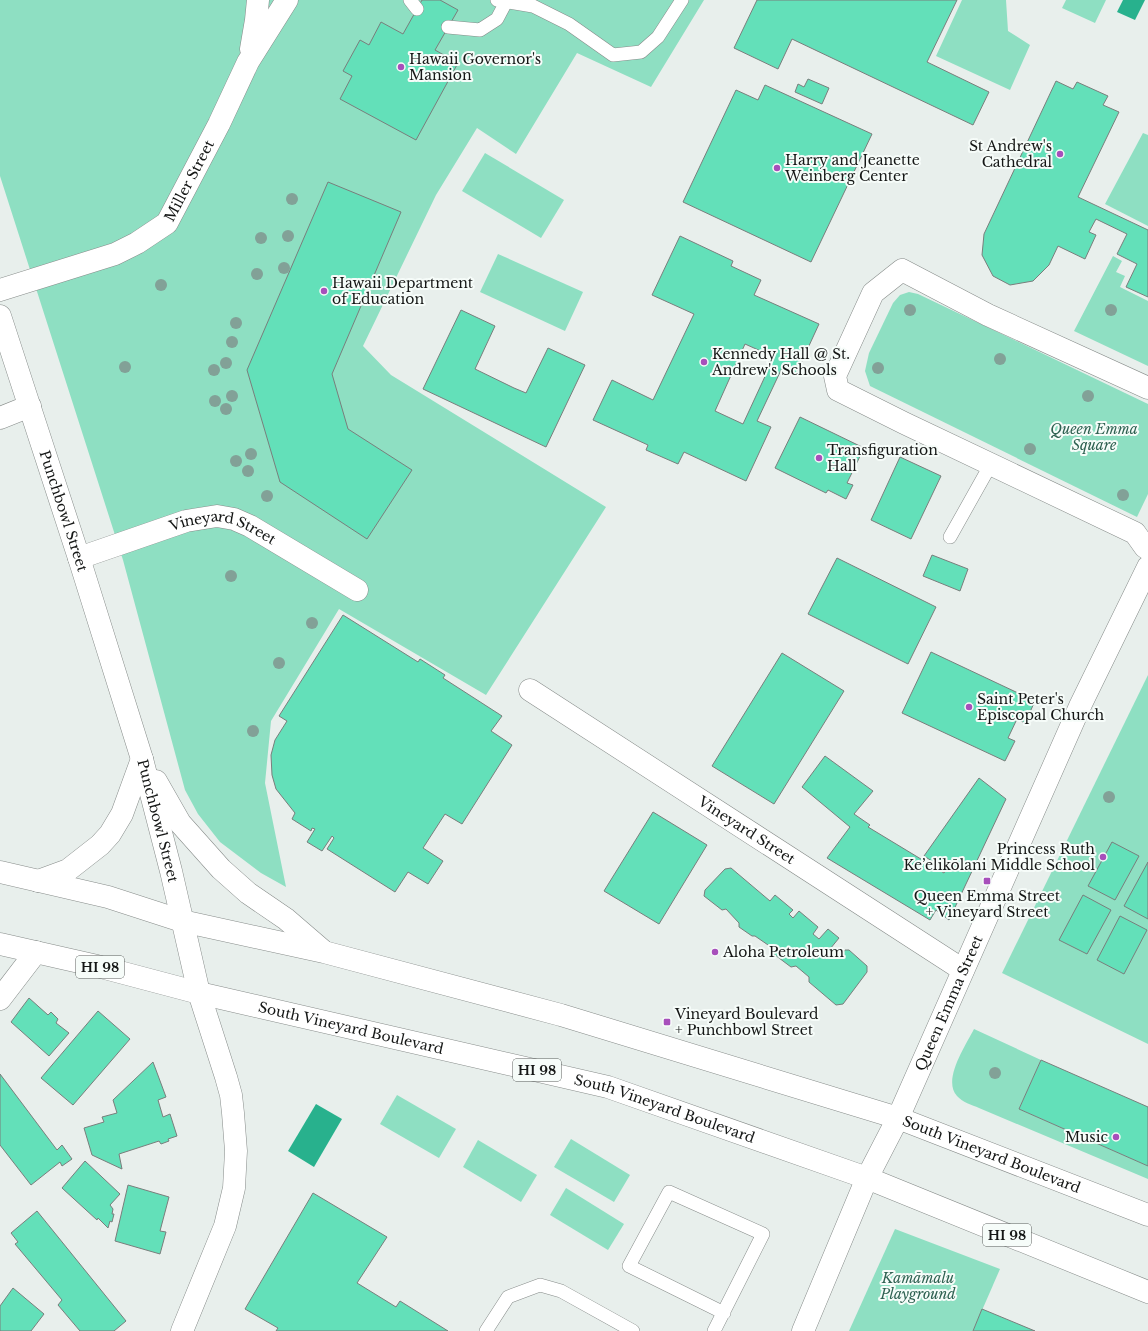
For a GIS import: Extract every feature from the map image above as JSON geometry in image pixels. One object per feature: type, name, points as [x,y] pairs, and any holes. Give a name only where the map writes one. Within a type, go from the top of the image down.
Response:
[{"type":"main road","name":"Miller Street","points":[[248,62],[256,20],[258,0]]},
{"type":"main road","name":"Miller Street","points":[[0,290],[116,254],[137,243],[167,222],[219,124],[248,62],[287,0]]},
{"type":"main road","points":[[1148,388],[988,315],[902,270],[873,292],[835,376],[838,390],[1136,533],[1148,549]]},
{"type":"main road","name":"Punchbowl Street","points":[[0,316],[79,558],[142,759],[171,871],[199,993],[226,1077],[230,1095],[235,1126],[236,1168],[234,1188],[226,1226],[182,1331]]},
{"type":"main road","points":[[0,418],[30,406]]},
{"type":"main road","name":"Vineyard Street","points":[[79,558],[186,521],[217,516],[234,519],[250,526],[357,590]]},
{"type":"main road","name":"Queen Emma Street","points":[[803,1331],[867,1178],[898,1118],[1081,704],[1148,567]]},
{"type":"main road","name":"Vineyard Street","points":[[530,690],[963,970]]},
{"type":"main road","points":[[38,881],[68,870],[100,845],[110,834],[122,814],[142,759]]},
{"type":"main road","points":[[142,759],[180,823],[195,842],[221,869],[248,893],[286,919],[324,952]]},
{"type":"main road","name":"South Vineyard Boulevard","points":[[0,872],[108,897],[182,921],[324,952],[561,1015],[898,1118],[1148,1215]]},
{"type":"main road","name":"South Vineyard Boulevard","points":[[0,944],[97,966],[199,993],[608,1087],[867,1178],[1148,1292]]},
{"type":"main road","points":[[0,999],[36,952]]},
{"type":"lane","points":[[448,27],[480,30],[497,19],[502,1],[533,6],[569,24],[613,54],[641,52],[658,37],[682,0]]},
{"type":"lane","points":[[950,537],[991,464]]},
{"type":"lane","points":[[714,1331],[724,1313],[763,1234],[669,1192],[629,1266],[724,1313]]},
{"type":"lane","points":[[486,1331],[508,1297],[540,1285],[561,1291],[633,1331]]},
{"type":"green space","points":[[0,0],[704,0],[651,87],[577,53],[516,154],[477,128],[436,195],[363,346],[391,375],[606,507],[486,695],[339,609],[271,721],[265,783],[286,887],[261,873],[220,842],[198,814],[185,790],[123,560],[0,176]]},
{"type":"green space","points":[[962,0],[1006,0],[1008,31],[1030,45],[1010,90],[936,56]]},
{"type":"green space","points":[[1066,0],[1106,0],[1095,23],[1062,8]]},
{"type":"green space","points":[[1143,133],[1148,135],[1148,226],[1105,204]]},
{"type":"green space","points":[[485,153],[564,200],[541,238],[462,191]]},
{"type":"green space","points":[[498,254],[583,292],[565,331],[480,292]]},
{"type":"green space","points":[[1113,256],[1122,261],[1116,272],[1125,276],[1120,287],[1148,301],[1148,366],[1074,331]]},
{"type":"green space","name":"Queen Emma Square","points":[[909,292],[918,294],[1148,404],[1148,494],[1137,517],[870,386],[865,371],[869,353],[893,303],[900,295]]},
{"type":"green space","points":[[1148,675],[1148,1044],[1002,973]]},
{"type":"green space","points":[[974,1029],[1041,1060],[1019,1109],[1148,1166],[1148,1179],[964,1102],[959,1098],[953,1089],[952,1081],[957,1062]]},
{"type":"green space","points":[[397,1095],[456,1129],[439,1158],[380,1124]]},
{"type":"green space","points":[[571,1139],[630,1175],[614,1202],[554,1167]]},
{"type":"green space","points":[[478,1140],[537,1175],[521,1202],[463,1167]]},
{"type":"green space","points":[[566,1188],[624,1224],[608,1250],[550,1215]]},
{"type":"green space","name":"Kamāmalu Playground","points":[[895,1229],[1000,1269],[973,1331],[849,1331]]},
{"type":"shaded area","points":[[1123,0],[1145,0],[1135,20],[1117,12]]},
{"type":"shaded area","points":[[316,1104],[342,1119],[314,1167],[288,1151]]},
{"type":"building","name":"Hawaii Governor's Mansion","points":[[422,0],[440,0],[458,10],[435,50],[458,63],[416,140],[340,99],[352,76],[343,71],[360,40],[369,45],[381,22],[403,34]]},
{"type":"building","points":[[757,0],[957,0],[927,62],[989,92],[973,125],[792,39],[778,69],[734,48]]},
{"type":"building","points":[[808,79],[829,88],[822,104],[795,92],[798,84],[804,87]]},
{"type":"building","name":"St Andrew's Cathedral","points":[[1056,81],[1073,89],[1077,82],[1108,96],[1103,105],[1119,112],[1078,197],[1148,230],[1148,297],[1126,287],[1137,264],[1117,254],[1127,234],[1096,219],[1089,232],[1096,235],[1085,259],[1058,246],[1049,265],[1033,281],[1010,285],[993,276],[982,255],[984,234]]},
{"type":"building","name":"Harry and Jeanette Weinberg Center","points":[[765,85],[872,134],[811,262],[683,202],[736,90],[758,100]]},
{"type":"building","name":"Hawaii Department of Education","points":[[328,182],[401,212],[332,374],[348,429],[412,470],[367,539],[280,482],[247,370]]},
{"type":"building","name":"Kennedy Hall @ St. Andrew's Schools","points":[[680,236],[733,261],[731,266],[761,280],[754,295],[819,324],[796,374],[782,368],[757,421],[771,427],[746,481],[684,452],[678,464],[646,450],[648,445],[593,420],[612,380],[653,400],[694,314],[652,295]],"holes":[[[745,344],[774,357],[743,424],[715,411]]]},
{"type":"building","points":[[461,310],[495,326],[475,369],[514,388],[526,393],[548,348],[585,365],[546,447],[423,389]]},
{"type":"building","name":"Transfiguration Hall","points":[[800,417],[864,448],[847,483],[853,485],[846,499],[828,490],[826,493],[775,468]]},
{"type":"building","points":[[900,457],[941,476],[911,539],[871,520]]},
{"type":"building","points":[[932,555],[968,569],[960,591],[923,576]]},
{"type":"building","points":[[837,558],[936,607],[908,664],[808,614]]},
{"type":"building","points":[[343,615],[418,662],[420,659],[445,675],[443,678],[502,716],[491,731],[512,745],[462,824],[445,814],[423,848],[443,861],[428,884],[408,872],[395,892],[327,849],[334,838],[332,836],[322,851],[307,842],[315,829],[312,828],[311,831],[292,819],[295,813],[276,789],[272,775],[271,755],[275,740],[287,721],[279,716]]},
{"type":"building","name":"Saint Peter's Episcopal Church","points":[[931,652],[1035,701],[1025,723],[1017,719],[1008,738],[1015,741],[1005,761],[902,713]]},
{"type":"building","points":[[782,653],[844,691],[774,804],[712,766]]},
{"type":"building","points":[[825,756],[873,791],[854,814],[870,825],[868,827],[944,873],[946,870],[924,856],[979,778],[1006,799],[949,920],[936,910],[930,920],[827,858],[850,827],[802,787]]},
{"type":"building","points":[[653,812],[707,845],[659,924],[604,891]]},
{"type":"building","points":[[1112,842],[1139,856],[1115,900],[1088,886]]},
{"type":"building","points":[[1148,862],[1148,919],[1124,906]]},
{"type":"building","points":[[731,868],[770,901],[775,895],[793,910],[789,914],[793,918],[799,911],[818,927],[813,934],[819,939],[828,929],[839,938],[830,949],[840,957],[845,950],[849,950],[867,966],[867,972],[843,1004],[836,1005],[809,982],[809,977],[796,966],[791,967],[771,952],[771,947],[739,927],[739,923],[726,909],[722,910],[704,896],[705,890],[725,869]]},
{"type":"building","points":[[1083,895],[1111,910],[1087,954],[1059,940]]},
{"type":"building","points":[[1120,916],[1147,930],[1124,974],[1097,960]]},
{"type":"building","points":[[29,998],[48,1015],[51,1012],[58,1019],[56,1023],[69,1033],[49,1056],[11,1022]]},
{"type":"building","points":[[98,1011],[130,1039],[73,1105],[41,1078]]},
{"type":"building","name":"Music","points":[[1041,1060],[1148,1107],[1148,1166],[1019,1109]]},
{"type":"building","points":[[153,1062],[166,1097],[158,1100],[163,1117],[170,1114],[177,1136],[168,1139],[169,1141],[161,1144],[159,1141],[119,1154],[122,1169],[92,1155],[84,1128],[104,1122],[102,1117],[117,1113],[113,1100]]},
{"type":"building","points":[[0,1074],[57,1150],[62,1145],[72,1159],[62,1166],[60,1162],[31,1185],[0,1145]]},
{"type":"building","points":[[85,1161],[120,1194],[110,1205],[113,1209],[112,1214],[114,1214],[112,1222],[110,1221],[108,1228],[62,1188]]},
{"type":"building","points":[[128,1185],[169,1197],[160,1231],[166,1232],[160,1254],[115,1241]]},
{"type":"building","points":[[313,1193],[387,1237],[357,1283],[396,1307],[400,1301],[448,1331],[276,1331],[278,1328],[245,1309]]},
{"type":"building","points":[[37,1211],[126,1321],[114,1331],[80,1331],[58,1305],[62,1300],[15,1244],[18,1242],[11,1233]]},
{"type":"building","points":[[13,1288],[44,1314],[31,1331],[0,1331],[0,1306]]},
{"type":"building","points":[[982,1309],[1035,1331],[973,1331]]},
{"type":"place","name":"Hawaii Governor's Mansion","points":[[401,67]]},
{"type":"place","name":"St Andrew's Cathedral","points":[[1060,154]]},
{"type":"place","name":"Harry and Jeanette Weinberg Center","points":[[777,168]]},
{"type":"place","name":"Hawaii Department of Education","points":[[324,291]]},
{"type":"place","name":"Kennedy Hall @ St. Andrew's Schools","points":[[704,362]]},
{"type":"place","name":"Transfiguration Hall","points":[[819,458]]},
{"type":"place","name":"Saint Peter's Episcopal Church","points":[[969,707]]},
{"type":"place","name":"Princess Ruth Ke’elikōlani Middle School","points":[[1103,857]]},
{"type":"place","name":"Queen Emma Street + Vineyard Street","points":[[987,881]]},
{"type":"place","name":"Aloha Petroleum","points":[[715,952]]},
{"type":"place","name":"Vineyard Boulevard + Punchbowl Street","points":[[667,1022]]},
{"type":"place","name":"Music","points":[[1116,1137]]}]
